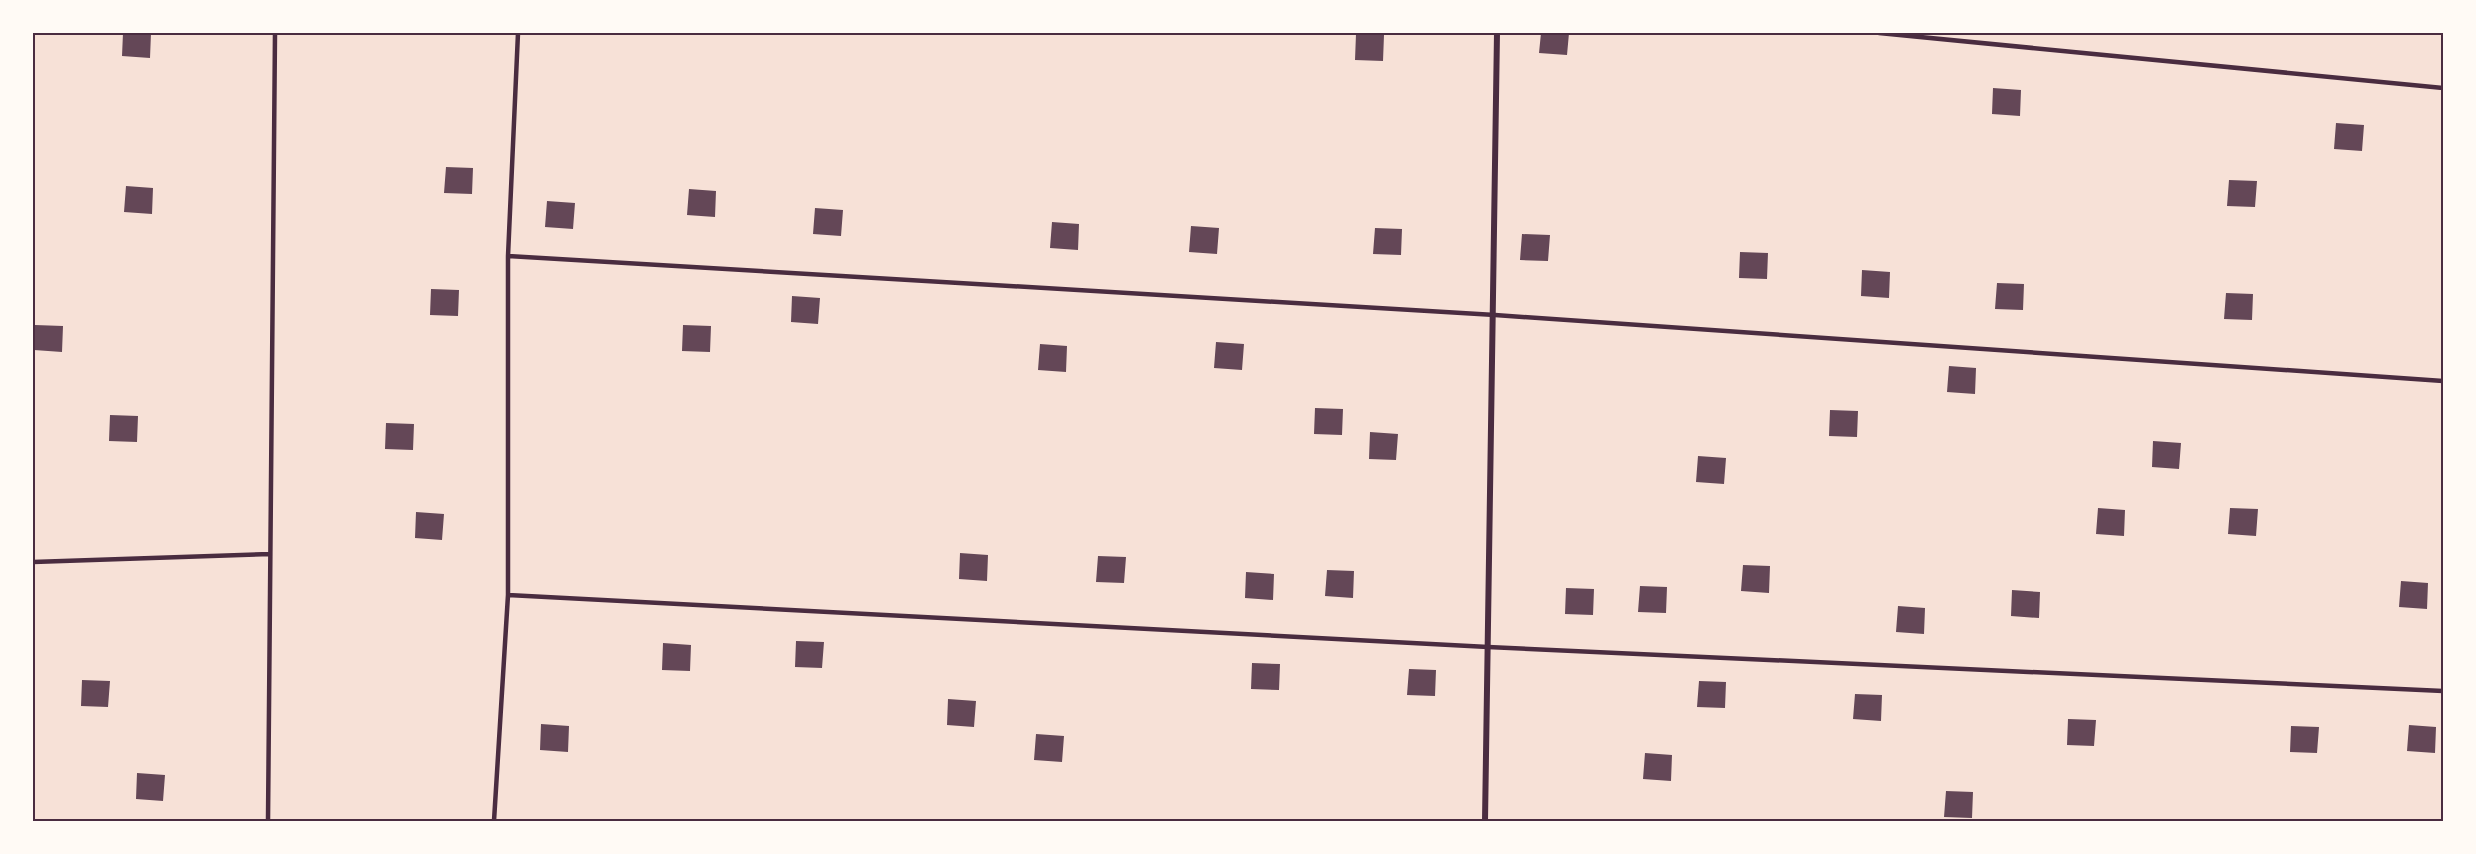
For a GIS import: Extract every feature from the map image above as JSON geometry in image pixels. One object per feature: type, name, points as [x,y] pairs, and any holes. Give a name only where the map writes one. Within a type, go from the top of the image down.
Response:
[{"type":"street","points":[[1485,821],[1495,315],[1497,33]]},
{"type":"lane","points":[[268,821],[275,33]]},
{"type":"lane","points":[[494,821],[508,596],[507,256],[518,33]]},
{"type":"lane","points":[[1879,33],[2443,88]]},
{"type":"lane","points":[[507,256],[1495,315],[2443,381]]},
{"type":"lane","points":[[33,562],[270,554]]},
{"type":"lane","points":[[508,596],[1488,647],[2443,692]]},
{"type":"building","points":[[123,33],[151,33],[150,58],[122,56]]},
{"type":"building","points":[[1541,33],[1569,33],[1567,55],[1539,53]]},
{"type":"building","points":[[1356,34],[1384,35],[1383,61],[1355,60]]},
{"type":"building","points":[[1993,88],[2021,90],[2020,116],[1992,114]]},
{"type":"building","points":[[2336,123],[2364,125],[2362,151],[2334,149]]},
{"type":"building","points":[[446,167],[473,168],[472,194],[444,193]]},
{"type":"building","points":[[2229,180],[2257,181],[2255,207],[2227,206]]},
{"type":"building","points":[[126,186],[153,188],[152,214],[124,212]]},
{"type":"building","points":[[689,189],[716,191],[715,217],[687,215]]},
{"type":"building","points":[[547,201],[575,203],[573,229],[545,227]]},
{"type":"building","points":[[815,208],[843,210],[841,236],[813,234]]},
{"type":"building","points":[[1052,222],[1079,224],[1078,250],[1050,248]]},
{"type":"building","points":[[1191,226],[1219,228],[1217,254],[1189,252]]},
{"type":"building","points":[[1375,228],[1402,229],[1401,255],[1373,254]]},
{"type":"building","points":[[1522,234],[1550,235],[1548,261],[1520,260]]},
{"type":"building","points":[[1740,252],[1768,253],[1767,279],[1739,278]]},
{"type":"building","points":[[1862,270],[1890,272],[1889,298],[1861,296]]},
{"type":"building","points":[[1997,283],[2024,284],[2023,310],[1995,309]]},
{"type":"building","points":[[431,289],[459,290],[458,316],[430,315]]},
{"type":"building","points":[[2226,293],[2253,294],[2252,320],[2224,319]]},
{"type":"building","points":[[792,296],[820,298],[818,324],[791,322]]},
{"type":"building","points":[[35,325],[63,326],[62,352],[34,350]]},
{"type":"building","points":[[683,325],[711,326],[710,352],[682,351]]},
{"type":"building","points":[[1216,342],[1244,344],[1242,370],[1214,368]]},
{"type":"building","points":[[1040,344],[1067,346],[1066,372],[1038,370]]},
{"type":"building","points":[[1949,366],[1976,368],[1975,394],[1947,392]]},
{"type":"building","points":[[1315,408],[1343,409],[1342,435],[1314,434]]},
{"type":"building","points":[[1830,410],[1858,411],[1857,437],[1829,436]]},
{"type":"building","points":[[110,415],[138,416],[137,442],[109,441]]},
{"type":"building","points":[[386,423],[414,424],[413,450],[385,449]]},
{"type":"building","points":[[1370,432],[1398,434],[1396,460],[1369,459]]},
{"type":"building","points":[[2153,441],[2181,443],[2179,469],[2152,467]]},
{"type":"building","points":[[1698,456],[1726,458],[1724,484],[1696,482]]},
{"type":"building","points":[[2098,508],[2125,510],[2124,536],[2096,534]]},
{"type":"building","points":[[2230,508],[2258,509],[2256,536],[2228,534]]},
{"type":"building","points":[[416,512],[444,514],[442,540],[415,538]]},
{"type":"building","points":[[960,553],[988,555],[987,581],[959,579]]},
{"type":"building","points":[[1098,556],[1126,557],[1124,583],[1096,582]]},
{"type":"building","points":[[1743,565],[1770,566],[1769,593],[1741,591]]},
{"type":"building","points":[[1327,570],[1354,571],[1353,598],[1325,596]]},
{"type":"building","points":[[1246,572],[1274,574],[1273,600],[1245,598]]},
{"type":"building","points":[[2401,581],[2428,583],[2427,609],[2399,607]]},
{"type":"building","points":[[1640,586],[1667,587],[1666,613],[1638,612]]},
{"type":"building","points":[[1566,588],[1594,589],[1593,615],[1565,614]]},
{"type":"building","points":[[2012,590],[2040,592],[2039,618],[2011,616]]},
{"type":"building","points":[[1898,606],[1925,608],[1924,634],[1896,632]]},
{"type":"building","points":[[796,641],[824,642],[822,668],[795,667]]},
{"type":"building","points":[[663,643],[691,645],[690,671],[662,670]]},
{"type":"building","points":[[1252,663],[1280,664],[1279,690],[1251,689]]},
{"type":"building","points":[[1409,669],[1436,670],[1435,696],[1407,695]]},
{"type":"building","points":[[82,680],[110,681],[108,707],[81,706]]},
{"type":"building","points":[[1699,681],[1726,682],[1725,708],[1697,707]]},
{"type":"building","points":[[1855,694],[1882,695],[1881,721],[1853,719]]},
{"type":"building","points":[[948,699],[976,701],[974,727],[947,725]]},
{"type":"building","points":[[2068,719],[2096,720],[2094,746],[2067,745]]},
{"type":"building","points":[[541,724],[569,726],[568,752],[540,750]]},
{"type":"building","points":[[2409,725],[2436,727],[2435,753],[2407,751]]},
{"type":"building","points":[[2291,726],[2319,727],[2317,753],[2290,752]]},
{"type":"building","points":[[1036,734],[1064,736],[1062,762],[1034,760]]},
{"type":"building","points":[[1645,753],[1672,755],[1671,781],[1643,779]]},
{"type":"building","points":[[137,773],[165,775],[163,801],[136,799]]},
{"type":"building","points":[[1946,791],[1973,792],[1972,818],[1944,817]]}]
